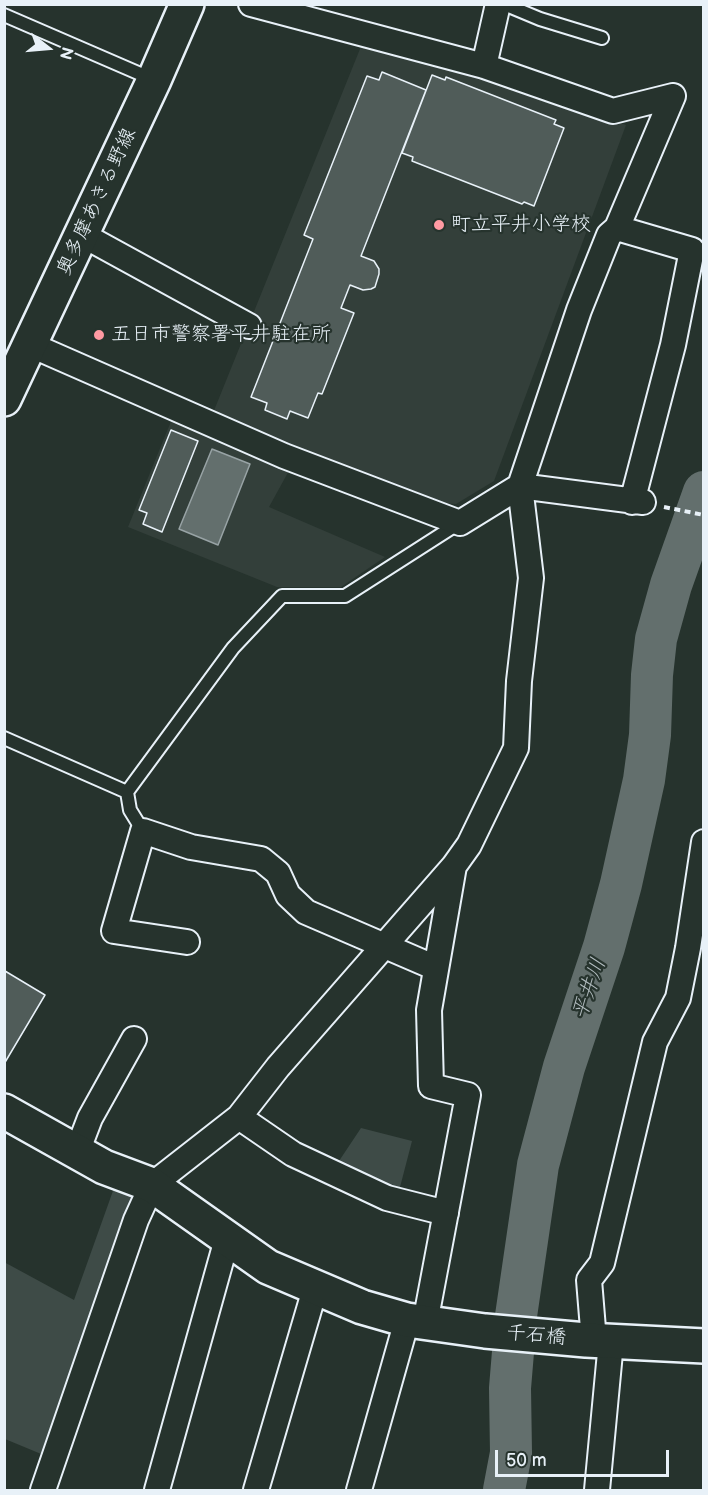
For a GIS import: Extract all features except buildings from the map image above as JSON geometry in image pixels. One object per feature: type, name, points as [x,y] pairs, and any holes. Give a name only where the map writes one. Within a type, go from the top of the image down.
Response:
[{"type":"street","name":"奥多摩あきる野線","points":[[4,399],[154,80],[187,4]]},
{"type":"street","points":[[43,1491],[136,1220],[152,1185],[239,1118],[279,1067],[454,866],[469,845],[516,747],[519,681],[531,578],[520,486],[579,310],[609,235],[617,228],[673,96],[613,111],[484,66],[251,4]]},
{"type":"street","points":[[484,66],[498,4]]},
{"type":"street","points":[[31,345],[284,456],[460,522],[520,486],[638,502],[692,250],[617,228]]},
{"type":"street","points":[[81,234],[249,326]]},
{"type":"street","points":[[187,942],[114,931],[143,831],[191,847],[261,860],[278,873],[288,895],[306,912],[436,968]]},
{"type":"street","points":[[597,1491],[597,1341],[589,1280],[602,1263],[655,1042],[678,998],[698,925],[704,842]]},
{"type":"street","points":[[359,1491],[416,1321],[446,1213],[468,1095],[431,1086],[429,1010],[454,866]]},
{"type":"street","points":[[77,1152],[90,1118],[134,1039]]},
{"type":"street","name":"千石橋","points":[[4,1111],[104,1167],[152,1185],[268,1267],[315,1289],[362,1307],[416,1321],[485,1331],[597,1341],[704,1346]]},
{"type":"street","points":[[239,1118],[294,1154],[387,1198],[446,1213]]},
{"type":"street","points":[[157,1491],[227,1239]]},
{"type":"street","points":[[256,1491],[315,1289]]},
{"type":"lane","points":[[504,4],[540,19],[602,38]]},
{"type":"lane","points":[[4,15],[154,80]]},
{"type":"lane","points":[[143,831],[130,810],[127,792],[233,648],[282,596],[345,596],[460,522]]},
{"type":"lane","points":[[4,738],[127,792]]},
{"type":"path","points":[[638,502],[704,515]]},
{"type":"shaded area","name":"町立平井小学校","points":[[362,44],[460,66],[626,125],[494,481],[456,504],[438,503],[211,418]]},
{"type":"shaded area","points":[[172,419],[291,467],[269,507],[385,557],[341,587],[277,587],[128,527]]},
{"type":"shaded area","points":[[212,449],[250,464],[218,545],[179,529]]},
{"type":"shaded area","points":[[361,1128],[412,1141],[399,1191],[337,1164]]},
{"type":"shaded area","points":[[114,1188],[135,1195],[46,1456],[5,1439],[4,1262],[74,1300]]},
{"type":"waterway","name":"平井川","points":[[504,1490],[511,1453],[510,1388],[516,1316],[538,1165],[564,1067],[604,947],[621,884],[644,780],[650,735],[656,639],[671,585],[704,492]]},
{"type":"place","name":"町立平井小学校","points":[[439,225]]},
{"type":"place","name":"五日市警察署平井駐在所","points":[[99,335]]}]
